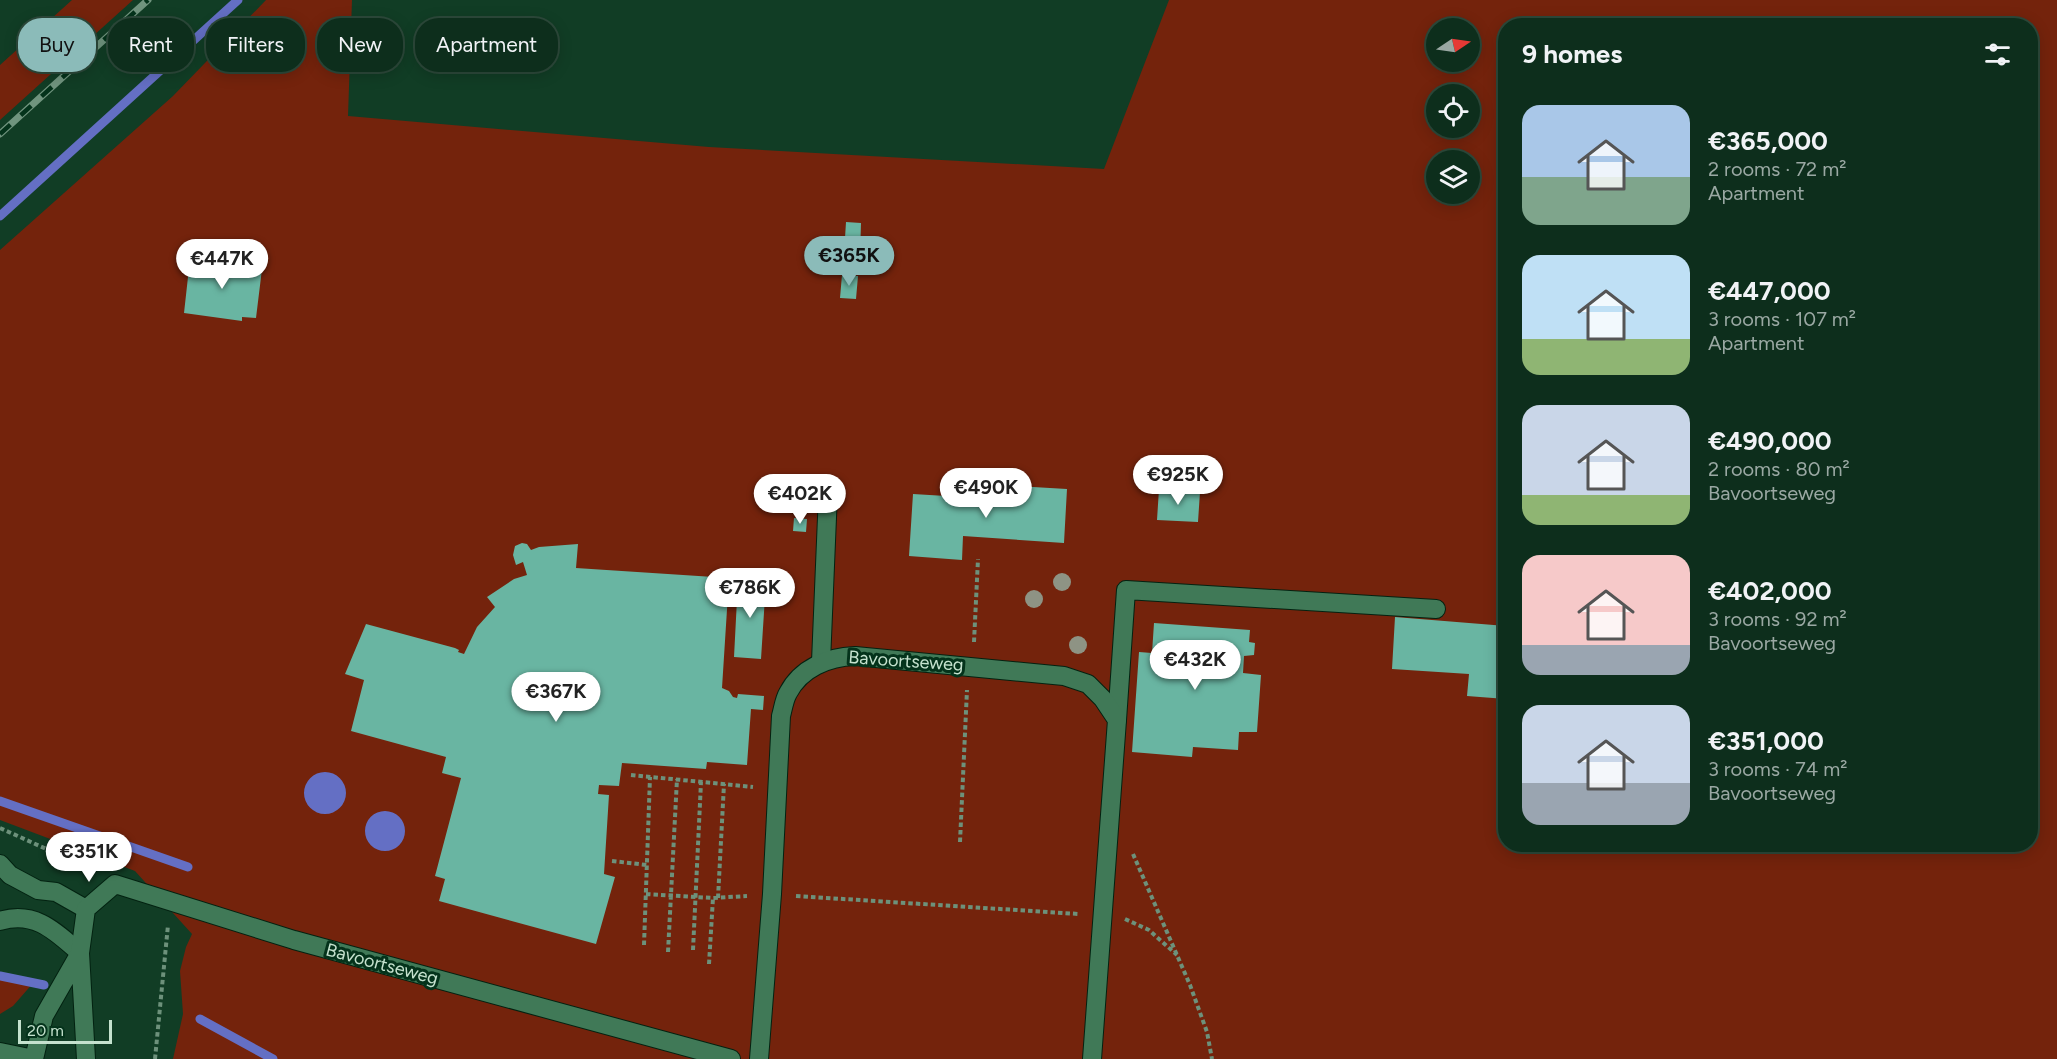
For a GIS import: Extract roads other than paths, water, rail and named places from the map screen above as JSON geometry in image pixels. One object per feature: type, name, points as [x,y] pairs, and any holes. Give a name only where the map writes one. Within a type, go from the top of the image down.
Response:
[{"type":"street","points":[[821,662],[828,493]]},
{"type":"street","points":[[1092,1059],[1126,590],[1436,609]]},
{"type":"street","name":"Bavoortseweg","points":[[759,1059],[772,894],[781,716],[787,694],[801,675],[821,662],[837,657],[855,656],[1064,676],[1088,684],[1103,699],[1117,720]]},
{"type":"street","points":[[0,864],[10,874],[38,890],[56,892],[86,909],[80,953],[86,1059]]},
{"type":"street","name":"Bavoortseweg","points":[[86,909],[115,884],[294,940],[731,1059]]},
{"type":"street","points":[[0,921],[29,919],[52,928],[80,953]]},
{"type":"street","points":[[0,1052],[34,1059],[44,1016],[80,953]]},
{"type":"water","points":[[325,772],[333,773],[340,778],[345,785],[345,801],[340,808],[333,813],[325,814],[317,813],[310,808],[305,801],[304,793],[305,785],[310,778],[317,773]]},
{"type":"water","points":[[385,811],[393,812],[399,817],[404,823],[404,839],[399,845],[393,850],[385,851],[377,850],[371,845],[366,839],[365,831],[366,823],[371,817],[377,812]]},
{"type":"waterway","points":[[0,216],[238,0]]},
{"type":"waterway","points":[[0,801],[188,867]]},
{"type":"waterway","points":[[0,976],[44,985]]},
{"type":"waterway","points":[[200,1019],[273,1059]]},
{"type":"railway","points":[[0,134],[148,0]]}]
